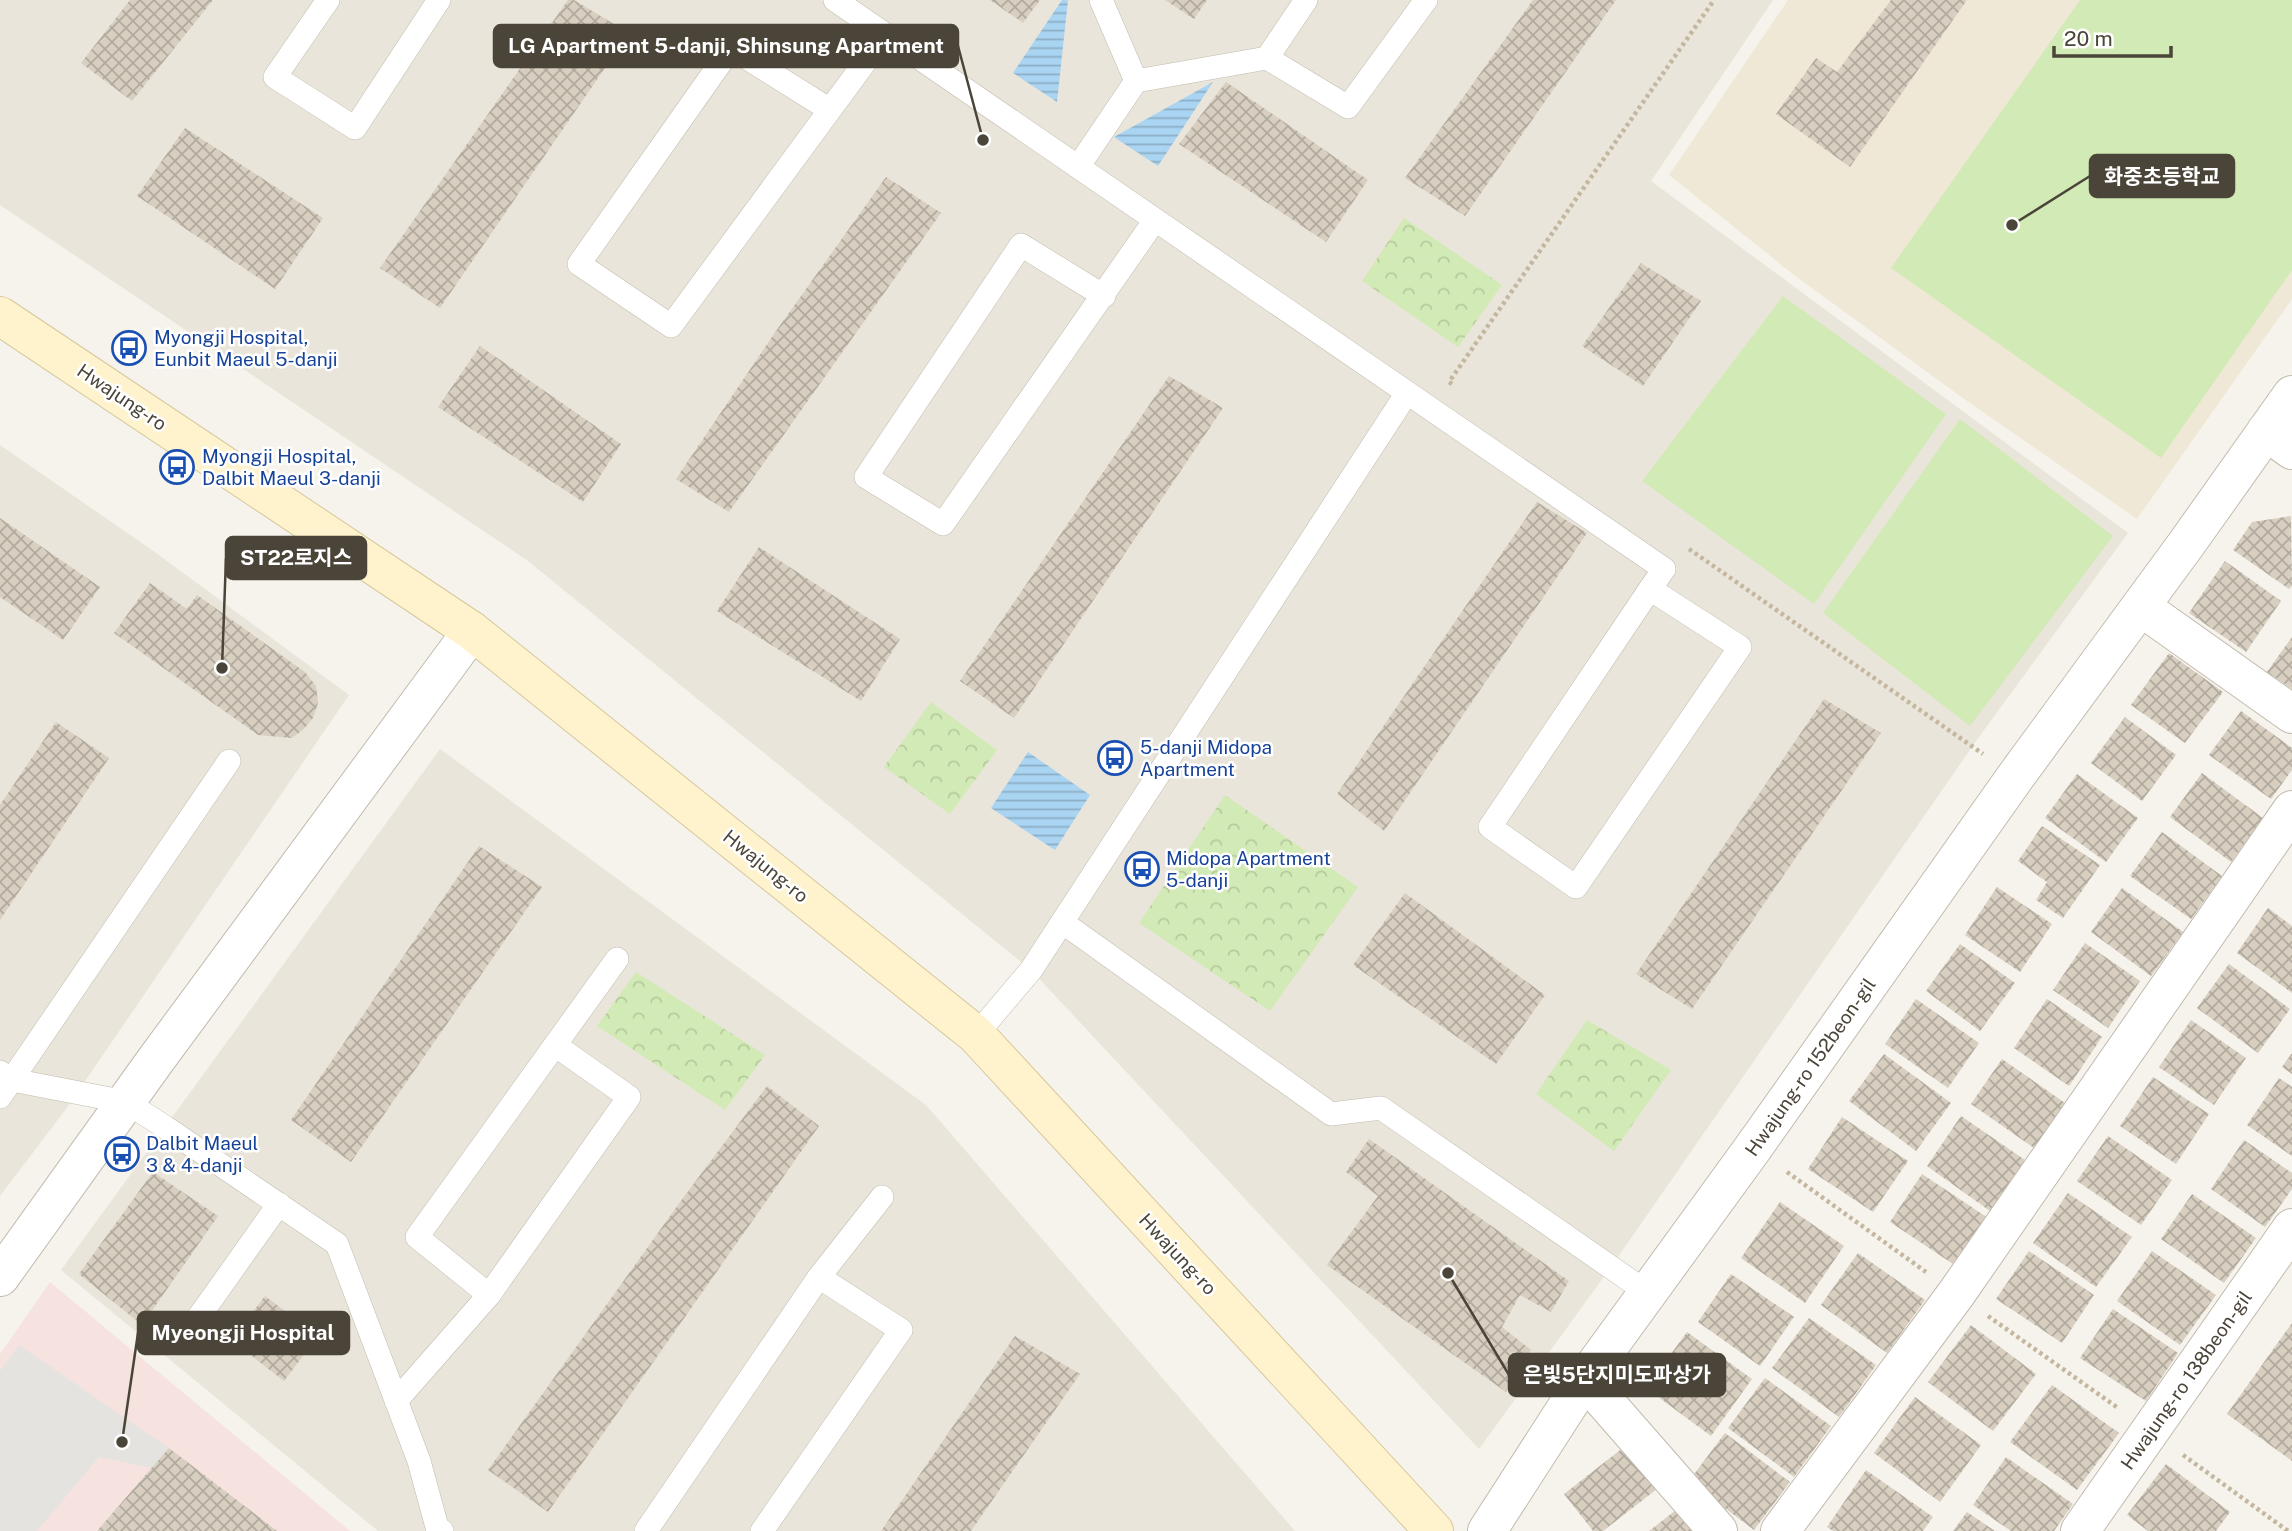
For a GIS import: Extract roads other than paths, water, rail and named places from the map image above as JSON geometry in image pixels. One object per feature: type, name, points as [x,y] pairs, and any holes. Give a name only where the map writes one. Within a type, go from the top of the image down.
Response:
[{"type":"main road","name":"Hwajung-ro","points":[[0,316],[472,631],[976,1035],[1434,1531]]},
{"type":"street","name":"Hwajung-ro 152beon-gil","points":[[1487,1531],[1585,1379],[1753,1148],[2016,776],[2141,607],[2279,441],[2292,395]]},
{"type":"street","points":[[2141,607],[2292,714]]},
{"type":"street","points":[[0,1277],[472,631]]},
{"type":"street","points":[[1780,1531],[1956,1294],[2292,810]]},
{"type":"street","name":"Hwajung-ro 138beon-gil","points":[[2080,1531],[2292,1228]]},
{"type":"street","points":[[1585,1379],[1718,1531]]},
{"type":"lane","points":[[328,0],[275,77],[355,128],[439,0]]},
{"type":"lane","points":[[835,0],[1664,569],[1650,589],[1490,827],[1576,887],[1740,648],[1650,589]]},
{"type":"lane","points":[[1101,0],[1136,81]]},
{"type":"lane","points":[[1266,58],[1306,0]]},
{"type":"lane","points":[[1078,167],[1136,81],[1266,58],[1348,107],[1426,0]]},
{"type":"lane","points":[[830,110],[731,48],[579,264],[671,326],[886,35]]},
{"type":"lane","points":[[1104,296],[1021,245],[866,477],[943,524],[1104,296],[1155,220]]},
{"type":"lane","points":[[976,1035],[1031,970],[1408,393]]},
{"type":"lane","points":[[229,761],[4,1083],[126,1102],[337,1244],[419,1461],[437,1527],[442,1531]]},
{"type":"lane","points":[[1062,922],[1331,1114],[1381,1108],[1648,1293]]},
{"type":"lane","points":[[489,1295],[417,1237],[617,959]]},
{"type":"lane","points":[[396,1401],[489,1295],[629,1097],[555,1045]]},
{"type":"lane","points":[[646,1531],[819,1277],[882,1197]]},
{"type":"lane","points":[[191,1328],[279,1204]]},
{"type":"lane","points":[[762,1531],[901,1330],[819,1277]]},
{"type":"water","points":[[1062,0],[1068,0],[1057,102],[1013,73]]},
{"type":"water","points":[[1213,82],[1158,166],[1114,137]]},
{"type":"water","points":[[1028,752],[1090,795],[1055,850],[991,808]]},
{"type":"place","name":"LG Apartment 5-danji, Shinsung Apartment","points":[[983,140]]},
{"type":"place","name":"화중초등학교","points":[[2012,225]]},
{"type":"place","name":"Myongji Hospital, Eunbit Maeul 5-danji","points":[[129,348]]},
{"type":"place","name":"Myongji Hospital, Dalbit Maeul 3-danji","points":[[177,467]]},
{"type":"place","name":"ST22로지스","points":[[222,668]]},
{"type":"place","name":"5-danji Midopa Apartment","points":[[1115,758]]},
{"type":"place","name":"Midopa Apartment 5-danji","points":[[1142,869]]},
{"type":"place","name":"Dalbit Maeul 3 & 4-danji","points":[[122,1154]]},
{"type":"place","name":"은빛5단지미도파상가","points":[[1448,1273]]},
{"type":"place","name":"Myeongji Hospital","points":[[122,1442]]}]
